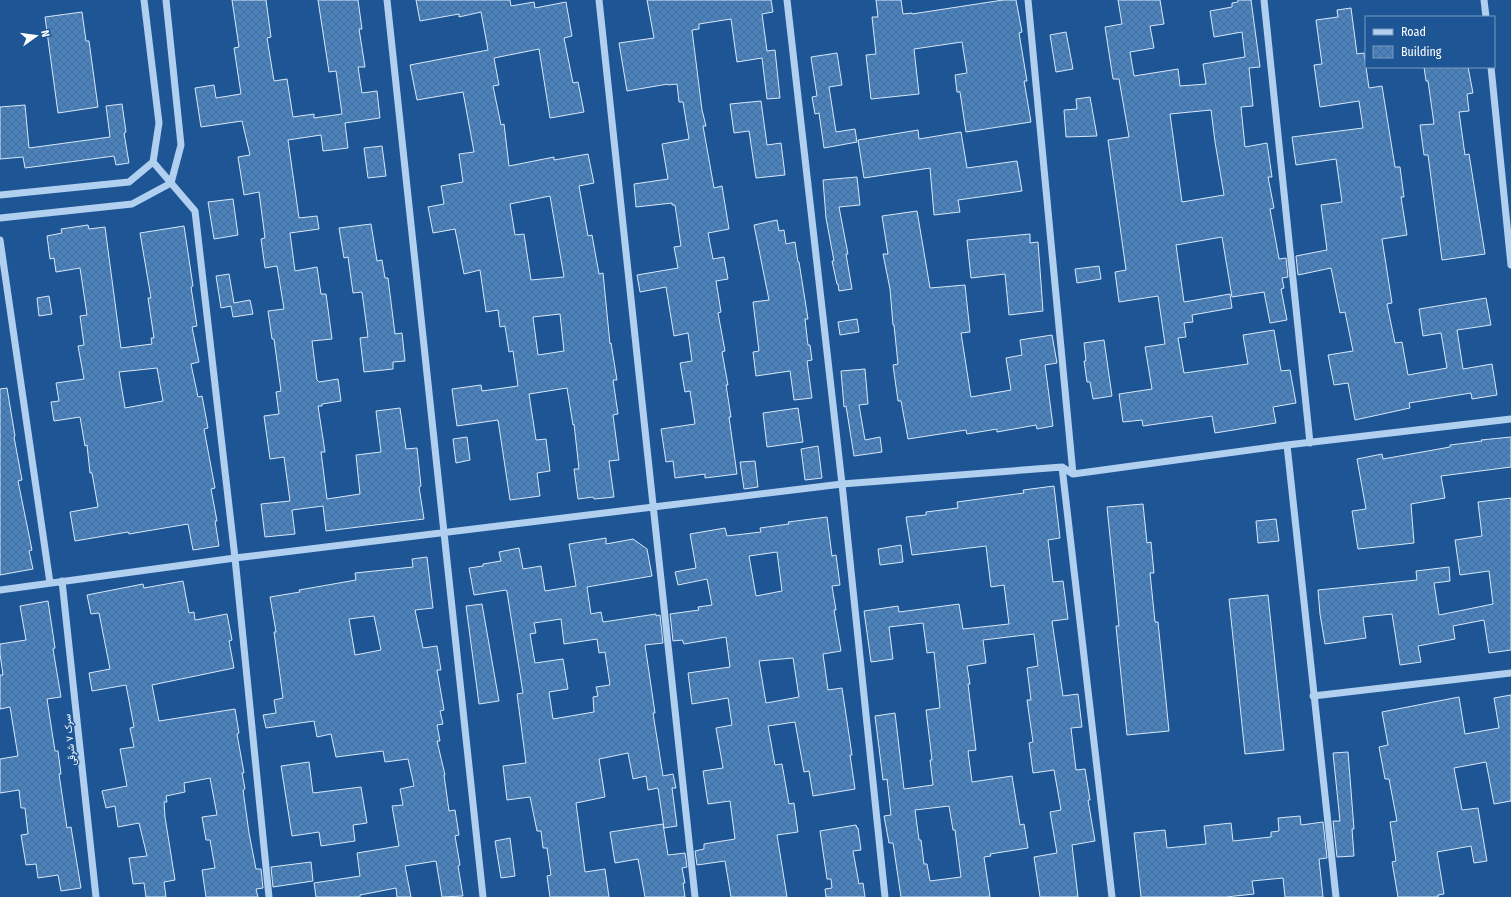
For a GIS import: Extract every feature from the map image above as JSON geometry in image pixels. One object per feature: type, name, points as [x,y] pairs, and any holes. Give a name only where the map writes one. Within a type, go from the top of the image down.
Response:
[{"type":"street","points":[[0,195],[129,182],[153,162],[159,123],[144,0]]},
{"type":"street","points":[[0,218],[132,204],[171,183],[181,145],[166,0]]},
{"type":"street","points":[[388,0],[483,897]]},
{"type":"street","points":[[600,0],[695,897]]},
{"type":"street","points":[[787,0],[842,484],[885,897]]},
{"type":"street","points":[[1028,0],[1073,474]]},
{"type":"street","points":[[1264,0],[1310,443]]},
{"type":"street","points":[[1484,0],[1486,16]]},
{"type":"street","points":[[1491,68],[1511,265]]},
{"type":"street","points":[[153,162],[195,211],[235,558],[269,897]]},
{"type":"street","points":[[0,240],[50,583]]},
{"type":"street","points":[[0,590],[235,558],[842,484],[1062,467],[1073,474],[1287,445],[1511,419]]},
{"type":"street","points":[[1287,445],[1313,696],[1336,897]]},
{"type":"street","points":[[1062,467],[1112,897]]},
{"type":"street","name":"سرک ۷ شرقی","points":[[62,581],[96,897]]},
{"type":"street","points":[[1313,696],[1511,673]]},
{"type":"building","points":[[232,0],[266,0],[271,37],[267,38],[274,81],[287,79],[293,117],[314,114],[314,118],[342,114],[336,71],[329,72],[318,0],[358,0],[362,29],[359,29],[365,67],[358,67],[362,93],[377,91],[380,118],[345,123],[348,148],[323,151],[321,135],[288,140],[299,218],[317,216],[319,229],[290,233],[295,271],[317,267],[321,294],[326,294],[332,339],[312,341],[317,380],[319,382],[338,379],[341,401],[318,406],[325,452],[321,452],[327,499],[360,494],[356,455],[381,452],[376,411],[400,408],[406,449],[417,448],[421,486],[419,487],[424,519],[326,531],[323,506],[292,510],[295,534],[265,537],[261,504],[290,501],[284,457],[270,459],[264,416],[279,414],[276,392],[281,391],[274,339],[272,339],[268,311],[284,309],[277,266],[265,268],[261,239],[265,238],[259,192],[244,195],[238,157],[250,155],[242,121],[201,127],[195,88],[214,85],[216,98],[241,94],[234,48],[239,47]]},
{"type":"building","points":[[416,0],[510,0],[511,6],[534,2],[535,8],[566,2],[572,36],[564,38],[573,83],[578,82],[584,112],[550,118],[539,49],[494,58],[499,85],[493,86],[501,125],[504,124],[509,166],[554,157],[554,160],[588,154],[594,183],[579,186],[588,236],[592,235],[599,274],[603,273],[610,344],[611,343],[617,380],[613,380],[618,414],[613,415],[619,460],[609,461],[614,497],[578,499],[574,469],[579,469],[574,424],[573,425],[567,388],[529,394],[536,440],[546,439],[550,471],[537,473],[540,496],[510,500],[498,420],[457,426],[452,389],[481,385],[482,391],[518,386],[513,351],[509,352],[505,326],[500,327],[498,310],[486,312],[480,270],[464,274],[455,229],[433,233],[428,207],[444,204],[441,186],[463,182],[459,154],[474,152],[463,92],[417,100],[410,65],[488,50],[481,12],[459,17],[459,14],[420,21]],"holes":[[[550,196],[564,277],[531,280],[524,234],[515,235],[510,204]],[[560,314],[564,351],[538,355],[533,317]]]},
{"type":"building","points":[[647,0],[771,0],[773,12],[762,14],[767,51],[775,50],[780,98],[767,99],[762,58],[737,62],[731,19],[699,24],[699,29],[692,30],[702,110],[706,126],[703,126],[714,188],[722,186],[729,229],[708,233],[713,259],[724,257],[728,279],[716,281],[721,312],[718,313],[725,351],[722,352],[728,385],[726,385],[731,417],[729,417],[737,474],[705,478],[705,474],[675,478],[673,461],[666,462],[661,429],[695,424],[690,391],[685,392],[680,363],[692,361],[688,333],[674,336],[666,287],[640,292],[637,275],[678,268],[674,247],[681,246],[675,205],[672,205],[672,203],[636,207],[634,184],[668,179],[662,144],[689,139],[683,102],[679,102],[677,84],[668,84],[627,91],[619,43],[654,38]]},
{"type":"building","points":[[876,0],[901,0],[903,14],[912,14],[1003,0],[1016,0],[1022,32],[1019,33],[1027,81],[1024,81],[1031,122],[966,132],[960,92],[957,92],[955,75],[967,73],[962,42],[914,49],[919,94],[871,99],[866,55],[876,54],[872,17],[878,17]]},
{"type":"building","points":[[1118,0],[1160,0],[1164,24],[1150,26],[1154,48],[1130,52],[1134,76],[1178,69],[1180,86],[1206,84],[1203,64],[1245,57],[1242,32],[1214,37],[1210,11],[1232,7],[1232,3],[1238,2],[1238,0],[1251,0],[1260,67],[1249,68],[1253,106],[1241,107],[1245,147],[1267,143],[1272,177],[1268,177],[1274,208],[1270,209],[1279,259],[1286,258],[1288,277],[1282,278],[1284,288],[1281,289],[1287,320],[1270,323],[1264,292],[1232,297],[1222,237],[1176,245],[1184,302],[1230,294],[1232,308],[1192,315],[1193,322],[1184,323],[1186,337],[1178,338],[1184,373],[1248,364],[1243,335],[1274,330],[1281,371],[1290,370],[1296,403],[1273,407],[1276,423],[1215,433],[1212,416],[1143,426],[1142,420],[1123,422],[1119,394],[1152,389],[1145,347],[1165,344],[1158,296],[1119,302],[1115,272],[1126,270],[1108,140],[1129,137],[1119,79],[1113,79],[1105,27],[1122,24]],"holes":[[[1211,110],[1224,195],[1182,202],[1170,114]]]},
{"type":"building","points":[[1351,8],[1357,54],[1364,53],[1369,88],[1382,86],[1395,167],[1400,167],[1404,197],[1401,197],[1407,235],[1382,239],[1392,303],[1387,304],[1395,343],[1402,342],[1408,375],[1447,368],[1441,333],[1423,336],[1419,309],[1486,298],[1491,325],[1457,330],[1463,369],[1492,364],[1497,395],[1472,399],[1471,393],[1409,403],[1410,408],[1355,420],[1348,383],[1334,385],[1328,355],[1353,351],[1345,312],[1340,313],[1331,268],[1298,275],[1296,256],[1327,250],[1321,205],[1342,202],[1336,159],[1296,165],[1292,137],[1363,128],[1359,101],[1320,107],[1314,65],[1322,64],[1316,20],[1338,17],[1337,10]]},
{"type":"building","points":[[82,12],[86,41],[89,41],[98,107],[58,113],[45,17]]},
{"type":"building","points":[[1066,32],[1073,69],[1056,72],[1050,35]]},
{"type":"building","points":[[837,53],[842,85],[829,87],[836,132],[855,129],[857,142],[824,148],[819,113],[815,114],[812,97],[817,96],[811,57]]},
{"type":"building","points":[[1424,68],[1468,68],[1473,93],[1467,94],[1469,111],[1459,112],[1465,155],[1469,154],[1485,254],[1442,260],[1428,155],[1424,155],[1420,125],[1434,124],[1428,81],[1426,81]]},
{"type":"building","points":[[1090,97],[1097,136],[1066,137],[1064,110],[1077,109],[1076,99]]},
{"type":"building","points":[[761,101],[767,145],[781,143],[785,175],[756,178],[749,131],[734,133],[730,104]]},
{"type":"building","points":[[122,104],[126,132],[124,133],[129,163],[116,165],[114,156],[25,168],[23,157],[0,159],[0,107],[25,105],[29,148],[110,137],[106,106]]},
{"type":"building","points":[[918,130],[919,139],[961,132],[967,168],[1017,161],[1022,191],[958,200],[960,212],[934,215],[930,168],[864,178],[858,140]]},
{"type":"building","points":[[382,146],[386,176],[368,178],[364,148]]},
{"type":"building","points":[[857,177],[860,205],[839,207],[848,254],[846,254],[852,289],[839,291],[832,261],[834,261],[826,218],[823,180]]},
{"type":"building","points":[[233,199],[238,235],[214,239],[208,202]]},
{"type":"building","points":[[917,211],[930,288],[965,285],[970,332],[961,333],[971,397],[1011,390],[1006,358],[1022,355],[1020,340],[1052,335],[1057,363],[1045,365],[1053,426],[1037,429],[1036,425],[997,432],[997,429],[967,434],[966,430],[908,439],[901,401],[898,401],[893,365],[898,364],[890,289],[883,254],[888,254],[882,216]]},
{"type":"building","points":[[777,220],[779,231],[784,230],[786,244],[795,242],[799,262],[808,319],[805,319],[808,345],[810,345],[812,360],[807,361],[812,398],[794,400],[790,371],[756,376],[753,352],[759,351],[753,302],[769,300],[754,225]]},
{"type":"building","points":[[371,224],[377,261],[382,260],[385,278],[388,278],[395,334],[402,333],[405,361],[393,362],[393,369],[364,372],[360,338],[368,337],[362,292],[353,293],[348,257],[344,258],[339,228]]},
{"type":"building","points":[[88,225],[89,229],[105,227],[121,348],[152,344],[151,338],[154,338],[148,298],[151,298],[140,233],[184,226],[197,326],[192,327],[199,362],[191,364],[198,397],[202,396],[208,428],[204,429],[215,488],[211,489],[217,521],[215,521],[219,546],[193,550],[188,524],[75,541],[70,512],[98,507],[92,473],[90,473],[87,445],[85,446],[80,417],[54,421],[51,402],[59,401],[56,383],[84,379],[78,346],[84,345],[80,316],[87,315],[80,268],[56,272],[54,258],[50,259],[47,236],[62,233],[61,229]],"holes":[[[157,368],[163,401],[125,408],[119,372]]]},
{"type":"building","points":[[1030,234],[1030,243],[1038,242],[1043,311],[1009,315],[1005,274],[971,278],[967,240]]},
{"type":"building","points":[[1099,266],[1101,279],[1077,283],[1075,269]]},
{"type":"building","points":[[229,274],[234,303],[250,300],[253,314],[233,317],[231,306],[221,308],[216,276]]},
{"type":"building","points":[[49,296],[52,314],[39,316],[37,298]]},
{"type":"building","points":[[857,319],[859,332],[840,335],[838,322]]},
{"type":"building","points":[[1104,340],[1112,396],[1093,399],[1090,382],[1087,382],[1084,361],[1086,361],[1084,343]]},
{"type":"building","points":[[865,369],[868,404],[859,405],[865,440],[880,437],[882,452],[854,456],[846,406],[844,407],[841,371]]},
{"type":"building","points":[[7,388],[22,480],[18,481],[32,550],[29,551],[33,569],[0,575],[0,389]]},
{"type":"building","points":[[798,408],[803,442],[767,447],[763,413]]},
{"type":"building","points":[[467,437],[470,460],[456,463],[453,439]]},
{"type":"building","points":[[1511,437],[1511,467],[1441,476],[1445,498],[1411,504],[1414,543],[1358,549],[1352,511],[1366,509],[1357,459],[1382,454],[1383,459],[1450,447],[1450,445]]},
{"type":"building","points":[[818,446],[822,478],[805,480],[801,449]]},
{"type":"building","points":[[755,461],[758,487],[744,489],[740,462]]},
{"type":"building","points":[[1054,486],[1060,538],[1048,540],[1053,582],[1063,581],[1068,619],[1052,621],[1063,696],[1078,694],[1082,727],[1071,728],[1076,770],[1085,769],[1090,800],[1088,800],[1095,841],[1072,845],[1078,897],[1040,897],[1034,857],[1057,853],[1050,812],[1061,810],[1054,770],[1033,773],[1029,743],[1033,742],[1027,700],[1031,700],[1027,668],[1038,666],[1034,634],[983,640],[986,663],[967,666],[976,750],[968,751],[972,782],[1012,776],[1020,825],[1024,824],[1028,848],[990,854],[991,856],[984,857],[990,897],[901,897],[893,843],[889,843],[884,816],[891,815],[887,779],[883,780],[875,716],[895,713],[904,789],[933,785],[930,760],[932,760],[926,710],[940,708],[934,652],[927,653],[923,623],[889,627],[893,659],[871,662],[864,611],[898,606],[899,612],[959,604],[963,629],[1009,624],[1004,585],[991,587],[986,546],[912,555],[906,517],[926,515],[926,512],[958,508],[957,502],[1024,493],[1023,490]],"holes":[[[949,806],[953,830],[955,830],[961,877],[930,881],[927,864],[924,864],[915,810]]]},
{"type":"building","points":[[1511,498],[1511,650],[1489,653],[1484,620],[1453,626],[1455,639],[1418,646],[1421,662],[1400,665],[1392,614],[1363,617],[1366,638],[1325,644],[1318,590],[1417,580],[1416,571],[1449,567],[1450,581],[1434,583],[1439,615],[1493,604],[1489,571],[1460,575],[1455,540],[1482,536],[1478,502]]},
{"type":"building","points":[[1143,504],[1147,543],[1151,542],[1154,573],[1150,573],[1155,622],[1158,622],[1169,731],[1127,735],[1116,626],[1119,626],[1107,507]]},
{"type":"building","points":[[827,517],[832,556],[836,555],[840,585],[832,586],[836,610],[834,610],[841,651],[823,654],[828,690],[842,688],[852,755],[850,755],[855,789],[813,796],[809,771],[804,772],[795,722],[768,726],[775,765],[782,764],[789,804],[794,803],[798,832],[777,835],[787,897],[731,897],[725,861],[697,865],[695,851],[704,849],[704,844],[735,839],[730,801],[708,804],[703,771],[723,768],[716,728],[732,725],[728,698],[692,704],[688,673],[730,667],[726,637],[684,644],[682,640],[673,641],[670,614],[699,610],[698,607],[712,605],[707,579],[678,585],[675,572],[696,568],[690,534],[725,528],[727,536],[761,532],[760,528],[789,524],[788,522]],"holes":[[[777,552],[782,591],[756,596],[749,556]],[[793,658],[799,697],[766,703],[759,661]]]},
{"type":"building","points":[[1276,519],[1279,541],[1258,543],[1256,521]]},
{"type":"building","points":[[606,538],[606,544],[633,539],[647,549],[652,576],[587,587],[591,614],[601,612],[603,622],[656,614],[656,616],[660,615],[663,643],[645,645],[655,713],[653,713],[663,776],[673,774],[676,788],[672,788],[677,826],[664,828],[658,788],[648,790],[646,776],[633,779],[628,753],[599,759],[605,797],[576,803],[585,872],[605,869],[609,897],[550,897],[547,876],[551,875],[547,848],[543,848],[541,831],[537,831],[530,797],[507,800],[503,766],[526,763],[517,694],[523,693],[507,592],[506,590],[474,595],[469,568],[501,561],[499,552],[519,548],[523,569],[541,566],[545,591],[576,586],[569,544]],"holes":[[[561,619],[564,644],[597,639],[599,653],[605,652],[610,685],[596,687],[598,696],[593,697],[594,712],[553,719],[549,692],[568,689],[563,659],[535,663],[530,634],[536,633],[534,623]]]},
{"type":"building","points":[[901,545],[903,562],[880,565],[878,549]]},
{"type":"building","points":[[427,557],[433,608],[415,610],[423,648],[437,646],[441,670],[437,670],[444,710],[440,711],[443,724],[437,725],[440,741],[437,741],[445,775],[449,811],[455,810],[459,835],[455,836],[463,896],[442,897],[436,861],[405,866],[411,897],[397,897],[396,888],[360,895],[360,897],[316,897],[314,883],[360,876],[357,853],[399,846],[392,806],[403,805],[400,789],[414,786],[408,759],[385,762],[383,751],[336,757],[331,734],[317,737],[314,721],[266,728],[263,715],[276,713],[274,700],[283,698],[274,632],[276,632],[270,597],[300,592],[299,590],[356,580],[355,573],[413,567],[412,559]],"holes":[[[374,616],[381,650],[355,655],[349,619]]]},
{"type":"building","points":[[183,581],[189,613],[194,612],[195,620],[227,614],[232,640],[229,641],[234,668],[152,685],[159,721],[235,709],[239,733],[237,734],[244,773],[242,773],[245,789],[243,790],[249,833],[256,869],[261,869],[263,888],[256,889],[258,897],[206,897],[202,870],[215,868],[210,840],[206,840],[202,817],[217,815],[210,778],[184,783],[185,792],[166,796],[167,802],[164,802],[165,817],[175,880],[164,882],[166,897],[146,897],[144,883],[133,884],[129,858],[147,856],[139,823],[118,827],[115,806],[106,808],[102,791],[127,786],[120,749],[134,747],[130,728],[134,727],[126,685],[92,691],[89,673],[110,669],[99,613],[91,614],[87,595],[143,584],[144,588]]},
{"type":"building","points":[[1268,595],[1284,750],[1245,754],[1229,599]]},
{"type":"building","points":[[48,601],[55,648],[53,649],[61,697],[47,699],[55,751],[58,751],[61,774],[59,774],[67,828],[71,827],[81,888],[61,891],[58,875],[38,878],[36,864],[26,865],[21,835],[28,834],[25,808],[21,808],[19,790],[0,793],[0,759],[18,756],[10,707],[0,709],[0,675],[3,675],[0,644],[26,640],[20,606]]},
{"type":"building","points":[[482,604],[499,701],[479,704],[466,606]]},
{"type":"building","points":[[1511,695],[1511,801],[1494,804],[1486,762],[1454,768],[1462,810],[1478,808],[1487,861],[1474,863],[1471,846],[1437,852],[1444,894],[1438,895],[1438,897],[1398,897],[1392,862],[1396,861],[1390,822],[1397,821],[1389,779],[1385,779],[1379,747],[1388,745],[1382,712],[1459,697],[1465,734],[1499,728],[1494,698]]},
{"type":"building","points":[[1348,752],[1354,829],[1352,829],[1354,856],[1337,857],[1333,821],[1340,821],[1333,753]]},
{"type":"building","points":[[309,762],[313,793],[361,787],[367,823],[353,825],[355,841],[321,846],[319,832],[292,836],[281,766]]},
{"type":"building","points":[[1300,816],[1301,825],[1323,822],[1327,858],[1319,859],[1323,897],[1285,897],[1283,878],[1252,881],[1254,894],[1226,897],[1141,897],[1134,833],[1165,830],[1167,848],[1206,844],[1204,826],[1231,823],[1233,841],[1271,837],[1271,832],[1279,831],[1278,818]]},
{"type":"building","points":[[663,824],[668,855],[685,853],[687,867],[682,868],[685,883],[683,883],[685,897],[645,897],[638,859],[615,863],[610,832]]},
{"type":"building","points":[[856,825],[858,828],[861,850],[853,851],[859,884],[863,883],[865,897],[826,897],[825,889],[832,888],[831,879],[827,879],[820,831]]},
{"type":"building","points":[[510,838],[515,876],[501,878],[495,841]]},
{"type":"building","points":[[311,862],[313,881],[273,887],[271,867]]}]
